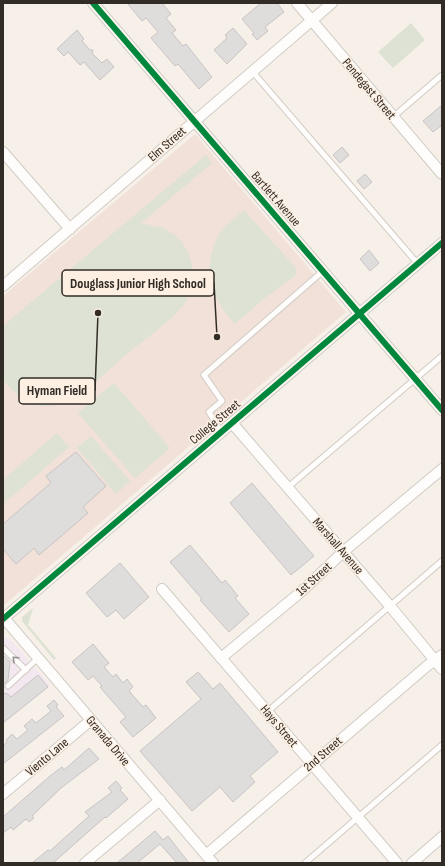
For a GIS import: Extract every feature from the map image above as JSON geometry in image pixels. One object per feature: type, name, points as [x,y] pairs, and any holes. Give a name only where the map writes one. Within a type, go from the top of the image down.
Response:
[{"type":"street","name":"Bartlett Avenue","points":[[93,3],[442,410]]},
{"type":"street","name":"Pendegast Street","points":[[297,3],[442,174]]},
{"type":"street","name":"Elm Street","points":[[3,286],[332,3]]},
{"type":"street","points":[[3,152],[70,229]]},
{"type":"street","name":"College Street","points":[[3,619],[442,244]]},
{"type":"street","name":"Marshall Avenue","points":[[232,423],[440,662]]},
{"type":"street","name":"1st Street","points":[[221,658],[302,591],[344,552],[442,468]]},
{"type":"street","name":"Hays Street","points":[[162,589],[396,863]]},
{"type":"street","name":"Granada Drive","points":[[3,619],[213,863]]},
{"type":"street","name":"2nd Street","points":[[206,855],[427,666],[440,662]]},
{"type":"street","name":"Viento Lane","points":[[3,794],[91,720]]},
{"type":"street","points":[[85,863],[160,800]]},
{"type":"street","points":[[412,863],[442,837]]},
{"type":"lane","points":[[252,71],[418,264]]},
{"type":"lane","points":[[393,117],[442,75]]},
{"type":"lane","points":[[221,432],[209,412],[222,401],[204,375],[323,271]]},
{"type":"lane","points":[[287,488],[442,356]]},
{"type":"lane","points":[[267,712],[442,561]]},
{"type":"lane","points":[[3,648],[26,670]]},
{"type":"lane","points":[[8,686],[38,658]]},
{"type":"lane","points":[[305,863],[442,745]]},
{"type":"shaded area","points":[[411,23],[425,40],[393,68],[378,52]]},
{"type":"shaded area","points":[[195,134],[346,312],[3,606],[3,296]]},
{"type":"shaded area","points":[[206,155],[212,163],[141,223],[169,231],[180,240],[186,249],[193,269],[193,280],[191,290],[181,308],[91,386],[70,400],[59,404],[41,406],[28,402],[22,398],[3,380],[3,326]]},
{"type":"shaded area","points":[[244,210],[296,268],[296,275],[265,298],[235,324],[223,309],[214,293],[211,285],[210,267],[211,257],[218,236],[227,225]]},
{"type":"shaded area","points":[[114,383],[170,448],[135,478],[78,413]]},
{"type":"shaded area","points":[[57,433],[69,447],[3,504],[3,480]]},
{"type":"shaded area","points":[[91,436],[130,481],[116,494],[77,448]]},
{"type":"shaded area","points":[[33,608],[28,625],[56,658],[54,660],[22,621],[22,617]]},
{"type":"shaded area","points":[[3,637],[10,639],[50,685],[3,724]]},
{"type":"building","points":[[127,3],[162,3],[171,14],[166,18],[176,30],[172,33],[183,46],[186,44],[212,77],[199,89],[178,64],[175,66],[151,38],[158,32],[146,18],[142,21]]},
{"type":"building","points":[[261,3],[277,3],[284,12],[265,27],[268,31],[257,40],[252,34],[254,33],[242,19]]},
{"type":"building","points":[[233,28],[247,44],[227,64],[214,50],[227,38],[225,35]]},
{"type":"building","points":[[77,30],[84,39],[82,41],[90,50],[93,50],[92,53],[102,63],[107,59],[114,67],[100,80],[84,62],[80,65],[68,52],[64,56],[57,49]]},
{"type":"building","points":[[442,105],[442,125],[433,132],[423,121]]},
{"type":"building","points":[[342,147],[349,155],[340,163],[333,155]]},
{"type":"building","points":[[365,174],[372,182],[364,189],[357,181]]},
{"type":"building","points":[[369,250],[379,263],[370,271],[360,259]]},
{"type":"building","points":[[76,452],[106,486],[83,507],[88,513],[39,555],[34,548],[16,564],[3,549],[3,524],[51,483],[46,476]]},
{"type":"building","points":[[252,483],[314,556],[291,575],[230,503]]},
{"type":"building","points":[[190,545],[222,583],[225,580],[238,596],[235,598],[249,614],[229,632],[200,600],[202,599],[170,562]]},
{"type":"building","points":[[120,563],[149,597],[124,619],[116,610],[107,617],[86,593]]},
{"type":"building","points":[[93,644],[109,663],[104,667],[113,677],[116,674],[123,683],[127,679],[133,687],[129,691],[143,707],[146,705],[156,718],[133,737],[120,722],[126,717],[100,687],[102,686],[93,676],[88,680],[72,662]]},
{"type":"building","points":[[3,655],[10,662],[8,680],[5,683],[3,683]]},
{"type":"building","points":[[198,672],[213,689],[220,683],[278,752],[250,776],[255,782],[233,802],[220,787],[192,811],[140,751],[201,699],[186,682]]},
{"type":"building","points":[[38,675],[48,687],[3,723],[3,693],[8,694],[11,697]]},
{"type":"building","points":[[54,700],[58,705],[56,707],[64,716],[3,764],[3,746],[7,742],[6,740],[12,734],[17,739],[28,730],[24,726],[32,719],[36,723],[51,711],[47,706]]},
{"type":"building","points":[[89,748],[99,759],[61,788],[32,816],[34,818],[29,822],[26,819],[13,830],[11,827],[3,833],[3,817],[50,776],[62,767],[64,770]]},
{"type":"building","points":[[116,781],[122,788],[120,790],[128,799],[106,818],[105,817],[53,863],[32,863],[48,850],[50,851],[89,816],[85,812],[112,792],[108,788]]},
{"type":"building","points":[[155,831],[163,840],[168,836],[189,863],[177,863],[160,844],[137,863],[117,863]]},
{"type":"cycle path","points":[[93,3],[442,410]]},
{"type":"cycle path","points":[[3,619],[442,243]]},
{"type":"place","name":"Hyman Field","points":[[98,313]]},
{"type":"place","name":"Douglass Junior High School","points":[[217,337]]}]
